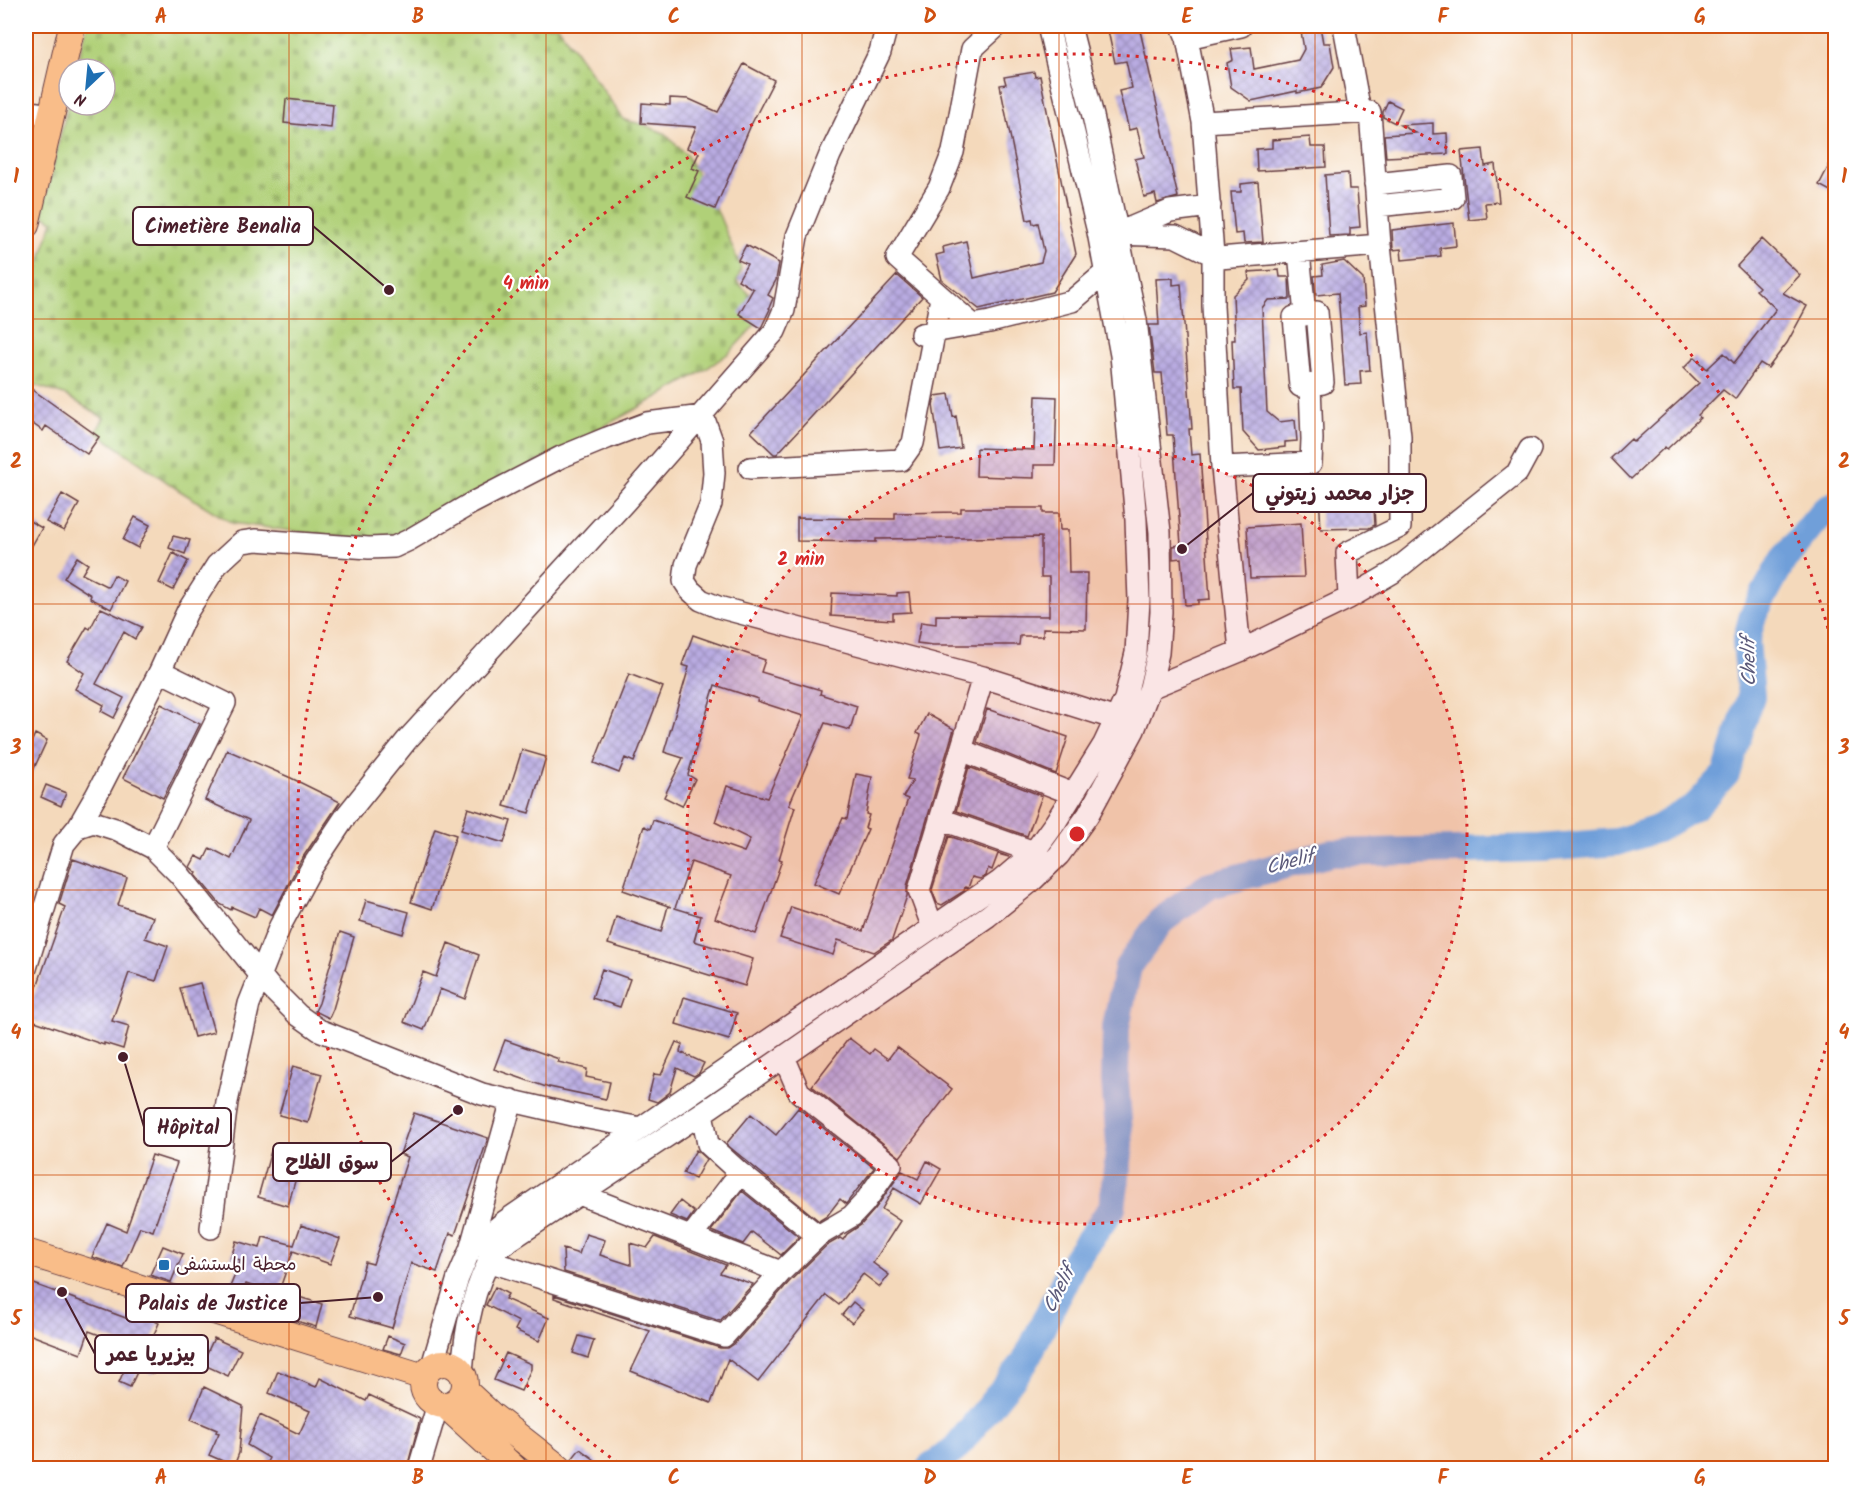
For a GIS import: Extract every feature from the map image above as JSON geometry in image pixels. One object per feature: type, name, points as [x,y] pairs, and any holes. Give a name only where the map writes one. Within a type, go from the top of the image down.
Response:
[{"type":"main road","points":[[26,225],[72,26]]},
{"type":"main road","points":[[26,1252],[428,1372],[446,1363],[457,1367],[452,1393]]},
{"type":"main road","points":[[428,1372],[425,1391],[429,1397],[452,1393],[492,1415],[559,1468]]},
{"type":"main road","points":[[452,1393],[514,1468]]},
{"type":"street","points":[[211,1228],[227,1102],[249,1004],[280,926],[312,867],[346,816],[407,740],[703,416],[775,331],[784,310],[797,236],[830,155],[880,52],[887,26]]},
{"type":"street","points":[[973,325],[897,258],[939,188],[953,152],[972,49],[997,26]]},
{"type":"street","points":[[428,1372],[458,1278],[479,1256],[504,1222],[999,882],[1034,852],[1104,744],[1126,722],[1150,688],[1158,653],[1161,612],[1160,532],[1136,320],[1108,236],[1048,26]]},
{"type":"street","points":[[479,1256],[498,1248],[702,1113],[988,916],[1053,861],[1088,815],[1126,722],[1125,699],[1136,653],[1139,600],[1136,520],[1121,355],[1106,272],[1108,236],[1093,116],[1070,26]]},
{"type":"street","points":[[1240,651],[1222,467],[1213,306],[1213,255],[1203,122],[1185,32],[1241,26]]},
{"type":"street","points":[[1344,26],[1360,112]]},
{"type":"street","points":[[26,111],[51,115]]},
{"type":"street","points":[[1203,122],[1370,112],[1380,245],[1400,436],[1400,527],[1347,553],[1348,598]]},
{"type":"street","points":[[1375,184],[1451,176],[1453,198],[1377,206]]},
{"type":"street","points":[[1108,236],[1170,212],[1209,206]]},
{"type":"street","points":[[1108,236],[1175,236],[1219,258],[1380,245]]},
{"type":"street","points":[[1222,467],[1311,463],[1310,385],[1323,383],[1317,312],[1305,315],[1299,252]]},
{"type":"street","points":[[927,333],[973,325],[1072,301],[1106,272]]},
{"type":"street","points":[[750,468],[901,460],[913,443],[927,333],[941,298]]},
{"type":"street","points":[[26,968],[64,844],[78,827],[97,794],[193,603],[217,565],[242,542],[256,540],[369,548],[394,546],[409,540],[472,503],[580,449],[647,423],[703,416]]},
{"type":"street","points":[[703,416],[712,441],[714,473],[711,504],[686,565],[684,581],[701,600],[718,607],[983,677],[1126,722]]},
{"type":"street","points":[[1150,688],[1240,651],[1348,598],[1392,573],[1517,473],[1530,449]]},
{"type":"street","points":[[153,848],[225,703],[160,671]]},
{"type":"street","points":[[933,928],[919,890],[983,677]]},
{"type":"street","points":[[961,750],[1073,794]]},
{"type":"street","points":[[940,819],[1034,852]]},
{"type":"street","points":[[78,827],[93,822],[118,830],[153,848],[179,874],[260,974],[298,1015],[319,1030],[482,1094],[641,1128]]},
{"type":"street","points":[[479,1256],[724,1336],[781,1272],[818,1236],[852,1216],[865,1202],[891,1165],[799,1092],[784,1057]]},
{"type":"street","points":[[419,1468],[452,1393],[464,1349],[476,1295],[479,1256],[512,1101]]},
{"type":"street","points":[[702,1113],[708,1144],[818,1236]]},
{"type":"street","points":[[692,1238],[740,1173]]},
{"type":"street","points":[[579,1194],[781,1272]]},
{"type":"green space","points":[[87,26],[558,26],[624,120],[664,133],[687,156],[719,215],[741,268],[737,282],[768,311],[729,353],[703,371],[387,543],[232,523],[177,489],[96,432],[104,418],[67,396],[26,382],[30,311],[28,299],[53,221],[42,214],[65,117],[117,117],[117,57],[79,57]]},
{"type":"building","points":[[1107,26],[1139,26],[1178,197],[1157,203],[1155,194],[1144,197],[1135,159],[1144,157],[1137,128],[1129,130],[1119,91],[1132,88],[1126,61],[1115,63]]},
{"type":"building","points":[[1300,26],[1320,26],[1323,43],[1330,43],[1334,67],[1321,88],[1251,101],[1231,87],[1227,63],[1233,60],[1231,49],[1251,47],[1254,69],[1298,60],[1304,49]]},
{"type":"building","points":[[744,64],[774,80],[751,125],[715,209],[687,197],[699,171],[692,168],[699,153],[687,148],[696,127],[641,123],[642,103],[670,105],[670,98],[689,99],[718,112]]},
{"type":"building","points":[[1034,72],[1035,77],[1040,76],[1076,254],[1052,292],[979,309],[942,280],[936,255],[944,253],[943,247],[966,241],[974,278],[1041,262],[1044,251],[1038,223],[1033,224],[1032,219],[1027,220],[1000,85],[1006,84],[1004,77]]},
{"type":"building","points":[[286,99],[333,104],[331,128],[284,123]]},
{"type":"building","points":[[1388,101],[1402,108],[1395,123],[1383,117]]},
{"type":"building","points":[[1433,123],[1433,134],[1447,133],[1448,154],[1386,157],[1384,135],[1416,133],[1400,125]]},
{"type":"building","points":[[1310,137],[1311,147],[1325,147],[1326,167],[1257,171],[1256,149],[1272,148],[1272,140]]},
{"type":"building","points":[[1483,149],[1485,166],[1495,164],[1499,202],[1485,203],[1487,218],[1469,220],[1461,151]]},
{"type":"building","points":[[1836,152],[1836,194],[1819,185]]},
{"type":"building","points":[[1348,173],[1349,189],[1357,189],[1360,227],[1350,228],[1350,235],[1329,236],[1325,175]]},
{"type":"building","points":[[1258,182],[1263,242],[1244,243],[1243,233],[1235,234],[1231,192],[1241,192],[1241,184]]},
{"type":"building","points":[[1454,223],[1456,246],[1440,248],[1441,256],[1402,260],[1401,249],[1393,250],[1392,230]]},
{"type":"building","points":[[1762,239],[1800,275],[1783,293],[1807,306],[1787,343],[1768,368],[1760,363],[1735,399],[1723,390],[1698,415],[1700,418],[1631,479],[1611,458],[1631,439],[1634,442],[1699,383],[1684,368],[1695,357],[1707,369],[1724,353],[1734,363],[1776,309],[1756,290],[1759,287],[1737,266]]},
{"type":"building","points":[[746,245],[779,263],[776,280],[768,295],[773,298],[770,309],[761,328],[739,314],[753,289],[738,280],[747,264],[738,260]]},
{"type":"building","points":[[1344,261],[1363,279],[1365,306],[1358,307],[1360,333],[1367,332],[1370,370],[1360,371],[1361,384],[1345,385],[1338,293],[1316,295],[1314,276],[1323,275],[1322,265]]},
{"type":"building","points":[[1279,270],[1280,277],[1289,277],[1290,299],[1268,300],[1262,308],[1267,412],[1279,422],[1295,420],[1297,441],[1285,442],[1285,447],[1259,450],[1243,432],[1241,389],[1234,389],[1233,295],[1249,280],[1248,272]]},
{"type":"building","points":[[897,275],[922,297],[777,454],[774,454],[751,432]]},
{"type":"building","points":[[1173,278],[1173,285],[1181,284],[1192,429],[1189,429],[1191,455],[1200,454],[1210,599],[1198,600],[1198,604],[1185,605],[1181,558],[1173,559],[1173,546],[1181,545],[1173,435],[1167,435],[1162,373],[1155,373],[1149,325],[1159,325],[1156,279]]},
{"type":"building","points":[[26,385],[99,437],[87,454],[46,426],[43,431],[26,419]]},
{"type":"building","points":[[949,394],[953,417],[956,416],[961,448],[940,451],[933,405],[935,396]]},
{"type":"building","points":[[1036,396],[1057,397],[1055,465],[1034,465],[1034,478],[976,476],[977,448],[1034,450]]},
{"type":"building","points":[[1372,474],[1375,525],[1369,528],[1321,529],[1318,478]]},
{"type":"building","points":[[62,494],[79,504],[64,531],[46,522]]},
{"type":"building","points":[[961,508],[1043,508],[1043,513],[1059,513],[1060,530],[1068,530],[1069,573],[1087,573],[1086,629],[1043,628],[1043,636],[1020,636],[1019,645],[917,643],[921,622],[936,624],[936,615],[1049,616],[1049,577],[1041,577],[1041,537],[876,539],[876,542],[797,541],[797,518],[895,519],[895,513],[961,512]]},
{"type":"building","points":[[135,517],[150,525],[138,548],[123,540]]},
{"type":"building","points":[[26,519],[42,528],[26,556]]},
{"type":"building","points":[[1301,523],[1304,577],[1250,578],[1247,527]]},
{"type":"building","points":[[173,536],[190,540],[185,554],[169,548]]},
{"type":"building","points":[[173,553],[188,561],[173,590],[159,583]]},
{"type":"building","points":[[77,557],[88,564],[82,574],[108,587],[114,575],[125,581],[111,609],[90,598],[91,595],[64,578]]},
{"type":"building","points":[[909,592],[911,612],[893,613],[893,620],[831,616],[832,593],[897,596],[897,593]]},
{"type":"building","points":[[101,608],[142,627],[135,639],[124,632],[96,684],[124,698],[114,718],[101,711],[104,705],[75,689],[84,673],[67,661],[87,627],[90,629]]},
{"type":"building","points":[[693,635],[765,660],[761,672],[821,690],[820,694],[857,706],[850,730],[825,723],[789,805],[795,807],[779,859],[782,860],[756,934],[715,918],[731,876],[691,862],[675,908],[701,916],[694,941],[753,959],[745,986],[608,944],[616,917],[661,932],[668,906],[671,907],[623,890],[644,826],[650,829],[653,820],[744,852],[750,839],[715,822],[727,786],[767,798],[803,716],[715,685],[688,775],[695,779],[682,806],[664,797],[683,758],[664,752],[689,667],[682,665]]},
{"type":"building","points":[[629,674],[663,687],[634,762],[625,758],[619,773],[594,763]]},
{"type":"building","points":[[161,704],[200,724],[163,798],[123,778]]},
{"type":"building","points":[[987,709],[1068,737],[1056,774],[977,742]]},
{"type":"building","points":[[927,714],[954,729],[907,886],[907,896],[892,940],[874,952],[838,940],[833,955],[780,938],[791,907],[863,931],[908,799],[903,797],[913,780],[907,779],[921,735],[917,733]]},
{"type":"building","points":[[35,734],[47,740],[26,786],[26,754]]},
{"type":"building","points":[[227,750],[340,802],[301,860],[272,915],[259,908],[255,917],[220,904],[190,867],[196,856],[204,860],[210,848],[231,859],[249,820],[205,800]]},
{"type":"building","points":[[522,750],[546,757],[529,813],[504,806]]},
{"type":"building","points":[[969,767],[1042,796],[1027,836],[956,811]]},
{"type":"building","points":[[856,774],[872,777],[866,814],[869,815],[865,828],[868,829],[839,894],[814,883],[843,818],[847,819]]},
{"type":"building","points":[[46,785],[66,793],[61,806],[41,797]]},
{"type":"building","points":[[468,808],[511,821],[504,843],[461,830]]},
{"type":"building","points":[[435,828],[456,835],[432,909],[411,902]]},
{"type":"building","points":[[949,836],[1009,857],[998,854],[992,870],[988,868],[986,876],[980,879],[972,877],[968,888],[965,887],[964,891],[942,905],[937,903],[932,890]]},
{"type":"building","points":[[73,859],[127,878],[118,905],[153,917],[145,938],[168,946],[156,981],[129,973],[112,1021],[129,1026],[123,1049],[104,1043],[104,1045],[26,1018],[65,907],[59,904]]},
{"type":"building","points":[[366,900],[409,912],[403,934],[360,921]]},
{"type":"building","points":[[340,932],[354,937],[329,1018],[315,1011]]},
{"type":"building","points":[[448,943],[479,955],[465,999],[440,989],[424,1030],[404,1022],[423,972],[436,977]]},
{"type":"building","points":[[602,969],[630,979],[620,1007],[592,998]]},
{"type":"building","points":[[200,983],[214,1032],[194,1037],[180,988]]},
{"type":"building","points":[[684,997],[737,1013],[729,1040],[676,1024]]},
{"type":"building","points":[[849,1038],[870,1054],[874,1049],[888,1059],[897,1047],[952,1089],[900,1157],[812,1086]]},
{"type":"building","points":[[505,1040],[559,1059],[558,1062],[587,1069],[586,1077],[610,1082],[606,1099],[549,1088],[494,1069]]},
{"type":"building","points":[[676,1042],[682,1044],[680,1052],[704,1063],[699,1073],[694,1076],[677,1068],[670,1092],[657,1102],[648,1099],[654,1074],[661,1075]]},
{"type":"building","points":[[293,1066],[322,1074],[308,1123],[279,1115]]},
{"type":"building","points":[[798,1108],[874,1168],[846,1204],[840,1199],[827,1216],[819,1221],[726,1144],[751,1114],[776,1135]]},
{"type":"building","points":[[414,1113],[488,1138],[455,1235],[450,1233],[437,1272],[411,1263],[392,1328],[350,1316],[365,1262],[373,1264],[408,1157],[400,1154]]},
{"type":"building","points":[[696,1150],[706,1159],[695,1179],[683,1173]]},
{"type":"building","points":[[271,1151],[301,1160],[288,1206],[258,1197]]},
{"type":"building","points":[[152,1155],[177,1163],[153,1231],[140,1227],[123,1267],[92,1257],[107,1223],[126,1231]]},
{"type":"building","points":[[927,1161],[941,1169],[921,1204],[894,1188],[882,1209],[900,1221],[873,1263],[889,1275],[880,1287],[863,1274],[839,1305],[826,1295],[758,1382],[728,1359],[711,1403],[631,1371],[650,1331],[554,1298],[554,1295],[720,1348],[728,1348],[826,1246],[840,1238],[843,1240],[847,1234],[861,1225],[902,1171],[918,1179]]},
{"type":"building","points":[[742,1191],[799,1237],[781,1255],[752,1232],[743,1244],[711,1231]]},
{"type":"building","points":[[680,1201],[694,1212],[687,1222],[670,1215]]},
{"type":"building","points":[[301,1225],[340,1239],[330,1264],[293,1251],[279,1291],[322,1304],[316,1327],[265,1311],[271,1293],[246,1284],[239,1303],[225,1299],[241,1260],[231,1258],[236,1241],[260,1248],[263,1237],[294,1245]]},
{"type":"building","points":[[586,1234],[605,1240],[600,1255],[631,1265],[630,1243],[647,1248],[655,1237],[726,1265],[720,1273],[753,1284],[720,1321],[564,1272],[563,1249],[579,1254]]},
{"type":"building","points":[[163,1246],[183,1254],[171,1282],[150,1275]]},
{"type":"building","points":[[26,1281],[134,1321],[138,1313],[159,1323],[145,1354],[159,1360],[153,1374],[139,1368],[130,1387],[119,1382],[134,1348],[89,1331],[81,1354],[26,1333]]},
{"type":"building","points":[[495,1287],[508,1294],[505,1299],[549,1318],[539,1341],[515,1330],[519,1322],[486,1305]]},
{"type":"building","points":[[853,1302],[863,1310],[852,1323],[842,1315]]},
{"type":"building","points":[[388,1336],[405,1343],[401,1354],[383,1349]]},
{"type":"building","points":[[579,1336],[594,1340],[588,1358],[573,1353]]},
{"type":"building","points":[[214,1338],[241,1350],[228,1376],[202,1364]]},
{"type":"building","points":[[506,1353],[531,1364],[521,1391],[494,1380]]},
{"type":"building","points":[[278,1371],[316,1387],[320,1378],[366,1401],[369,1395],[420,1419],[407,1468],[275,1468],[266,1464],[269,1458],[247,1445],[260,1415],[299,1434],[310,1411],[269,1393]]},
{"type":"building","points":[[204,1387],[243,1406],[239,1453],[234,1466],[209,1455],[219,1433],[216,1432],[217,1430],[191,1419]]},
{"type":"building","points":[[580,1449],[606,1468],[582,1468],[571,1460]]},
{"type":"waterway","name":"Chelif","points":[[930,1468],[955,1449],[1025,1362],[1074,1261],[1112,1208],[1120,1145],[1115,1081],[1116,1027],[1128,967],[1161,921],[1210,885],[1331,853],[1541,848],[1617,842],[1657,829],[1696,806],[1726,774],[1751,696],[1746,642],[1753,615],[1783,560],[1823,512],[1836,504]]},
{"type":"place","name":"Cimetière Benalia","points":[[389,290]]},
{"type":"place","name":"جزار محمد زيتوني","points":[[1182,549]]},
{"type":"place","name":"Hôpital","points":[[123,1057]]},
{"type":"place","name":"سوق الفلاح","points":[[458,1110]]},
{"type":"place","name":"محطة المستشفى","points":[[164,1265]]},
{"type":"place","name":"بيزيريا عمر","points":[[62,1292]]},
{"type":"place","name":"Palais de Justice","points":[[378,1297]]}]
